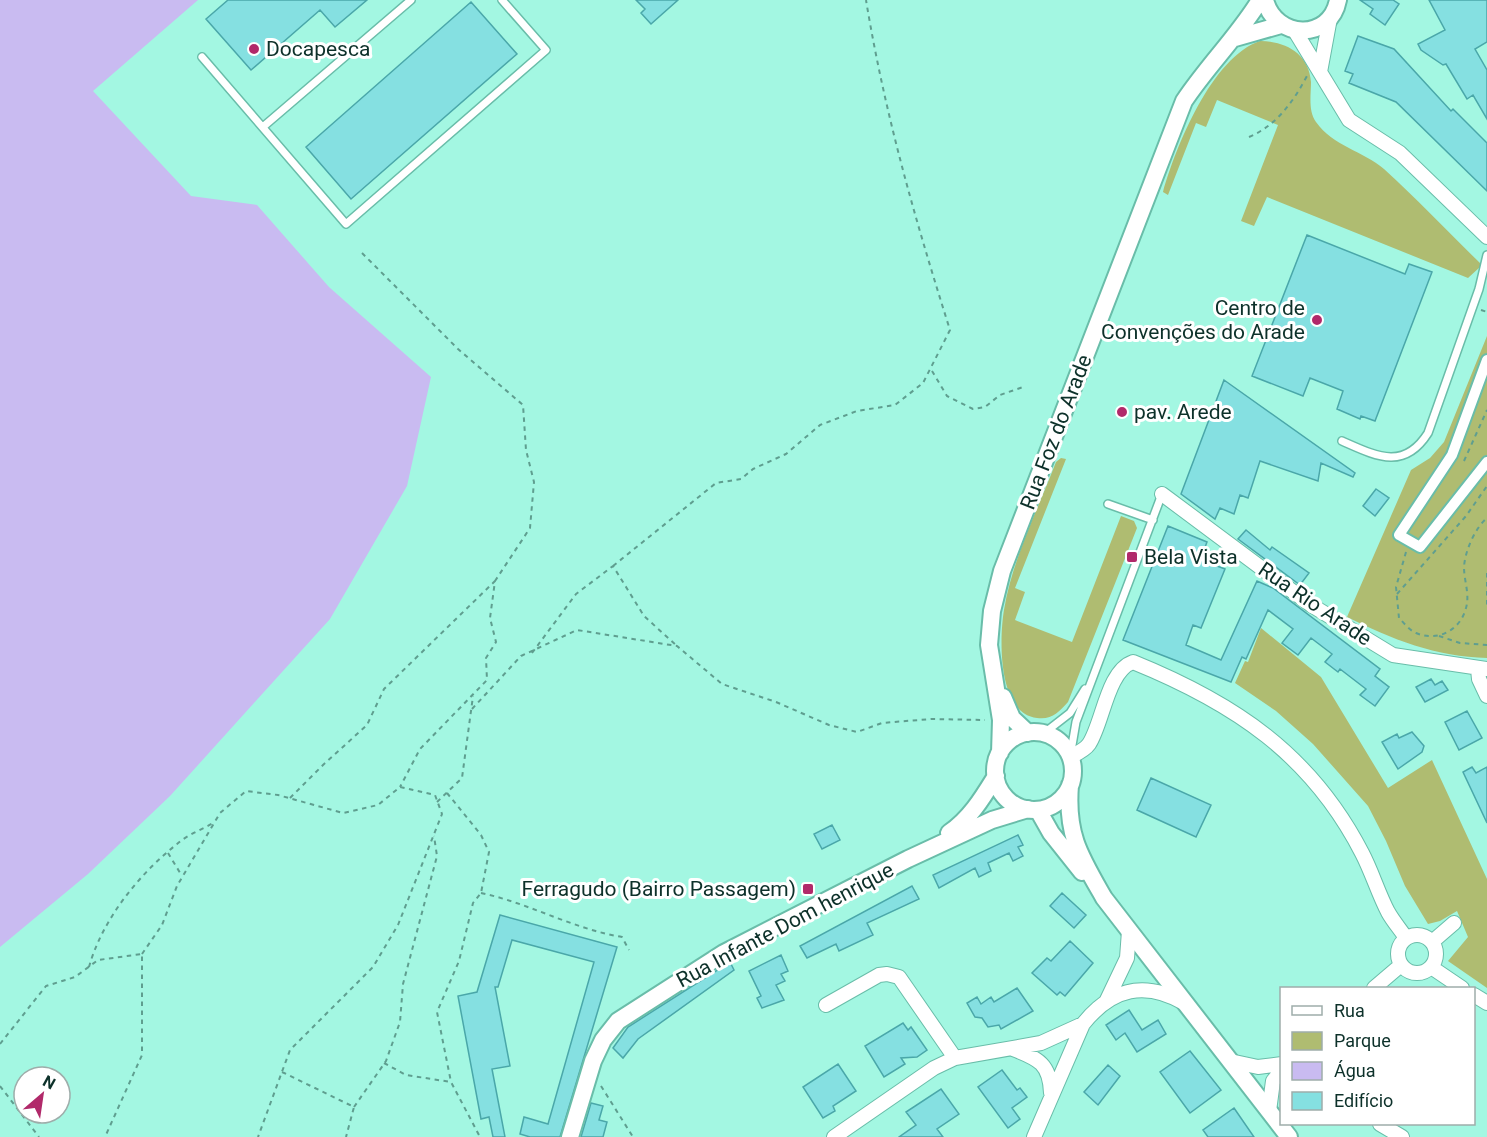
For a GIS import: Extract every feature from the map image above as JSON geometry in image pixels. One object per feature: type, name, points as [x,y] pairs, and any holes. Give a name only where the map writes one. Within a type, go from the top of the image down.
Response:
[{"type":"street","name":"Rua Foz do Arade","points":[[908,859],[960,826],[980,802],[996,776],[1000,753],[1001,720],[988,645],[992,611],[1002,571],[1185,101],[1204,71],[1235,38],[1260,0]]},
{"type":"street","points":[[1265,0],[1270,14],[1288,28],[1317,68],[1349,120],[1400,153],[1485,235]]},
{"type":"street","points":[[1235,38],[1288,28],[1318,27],[1336,6]]},
{"type":"street","points":[[1317,68],[1336,6]]},
{"type":"street","points":[[1487,360],[1452,455],[1399,535],[1420,547],[1487,462]]},
{"type":"street","name":"Rua Rio Arade","points":[[1162,494],[1311,605],[1393,655],[1483,669]]},
{"type":"street","points":[[1104,898],[1084,863],[1070,830],[1070,785],[1073,769],[1070,757],[1089,744],[1114,683],[1125,665],[1133,662],[1233,710],[1276,742],[1308,772],[1327,797],[1363,854],[1388,912],[1406,938]]},
{"type":"street","points":[[1483,669],[1479,679],[1487,696]]},
{"type":"street","name":"Rua Foz do Arade","points":[[995,676],[1012,718],[1035,734],[1061,743],[1070,757]]},
{"type":"street","points":[[1000,753],[1011,740],[1035,734]]},
{"type":"street","points":[[996,776],[1006,798],[1033,810],[1280,1125]]},
{"type":"street","points":[[908,859],[992,820],[1059,801],[1070,785]]},
{"type":"street","name":"Rua Infante Dom henrique","points":[[570,1137],[603,1040],[618,1020],[724,953],[908,859]]},
{"type":"street","points":[[1432,942],[1454,923]]},
{"type":"street","points":[[834,1137],[934,1068],[955,1058],[1041,1043],[1083,1024],[1107,1000],[1126,958],[1129,931]]},
{"type":"street","points":[[1401,965],[1399,948],[1406,938],[1417,935],[1432,942]]},
{"type":"street","points":[[1401,965],[1417,973],[1431,967],[1436,958],[1432,942]]},
{"type":"street","points":[[1375,987],[1401,965]]},
{"type":"street","points":[[1431,967],[1461,987]]},
{"type":"street","points":[[826,1005],[879,975],[888,974],[899,977],[955,1058]]},
{"type":"street","points":[[1107,1000],[1127,992],[1159,992],[1187,1005]]},
{"type":"street","points":[[1034,1137],[1083,1024]]},
{"type":"street","points":[[1013,1049],[1042,1063],[1050,1077],[1052,1098]]},
{"type":"street","points":[[1230,1061],[1258,1067],[1280,1064]]},
{"type":"street","points":[[1269,1110],[1272,1081],[1280,1071]]},
{"type":"street","points":[[1382,1125],[1402,1137]]},
{"type":"lane","points":[[264,126],[411,0]]},
{"type":"lane","points":[[202,57],[264,126],[346,225],[546,50],[502,0]]},
{"type":"lane","points":[[1342,441],[1382,457],[1410,453],[1420,445],[1428,432],[1479,289],[1487,255],[1485,235]]},
{"type":"lane","points":[[1479,289],[1487,280]]},
{"type":"lane","points":[[1070,757],[1076,722],[1162,494]]},
{"type":"lane","points":[[1108,504],[1153,520]]},
{"type":"lane","points":[[1035,734],[1070,713],[1094,674]]},
{"type":"path","points":[[532,653],[576,594],[716,483],[741,478],[753,469],[786,454],[820,425],[857,411],[895,405],[923,383],[932,371],[950,330],[908,199],[879,78],[866,0]]},
{"type":"path","points":[[1249,137],[1264,131],[1282,115],[1317,68]]},
{"type":"path","points":[[290,798],[367,725],[384,688],[495,581],[530,528],[534,482],[526,450],[523,405],[459,349],[362,253]]},
{"type":"path","points":[[932,371],[947,396],[973,409],[985,407],[1000,394],[1023,387]]},
{"type":"path","points":[[1460,467],[1487,410]]},
{"type":"path","points":[[1397,594],[1466,516],[1487,486]]},
{"type":"path","points":[[1411,542],[1401,566],[1397,594],[1399,618],[1413,632],[1428,637],[1448,633],[1458,624],[1466,609],[1464,568],[1466,555],[1480,524],[1487,518]]},
{"type":"path","points":[[613,566],[644,616],[722,684],[776,702],[829,725],[857,732],[882,723],[931,719],[1001,720]]},
{"type":"path","points":[[1487,573],[1487,606]]},
{"type":"path","points":[[105,1137],[142,1055],[142,954],[162,925],[183,877],[220,813],[246,791],[290,798],[343,813],[378,805],[400,787],[420,749],[487,680],[486,658],[496,642],[490,618],[495,581]]},
{"type":"path","points":[[472,709],[521,656],[532,653],[577,630],[676,646]]},
{"type":"path","points":[[1436,635],[1460,643],[1487,645]]},
{"type":"path","points":[[437,802],[462,778],[474,694]]},
{"type":"path","points":[[258,1137],[290,1050],[373,967],[398,925],[442,814],[435,795],[400,787]]},
{"type":"path","points":[[447,793],[481,835],[489,852],[481,893],[473,903],[459,961],[437,1012],[451,1082],[480,1137]]},
{"type":"path","points":[[89,967],[95,943],[112,916],[140,880],[177,843],[215,822]]},
{"type":"path","points":[[346,1137],[354,1107],[384,1063],[400,1022],[403,984],[437,856],[434,836]]},
{"type":"path","points":[[168,853],[183,877]]},
{"type":"path","points":[[481,893],[498,896],[546,916],[601,934],[622,937],[629,950]]},
{"type":"path","points":[[0,1044],[46,986],[75,977],[98,960],[142,954]]},
{"type":"path","points":[[384,1063],[406,1075],[451,1082]]},
{"type":"path","points":[[591,1070],[633,1137]]},
{"type":"path","points":[[281,1072],[354,1107]]},
{"type":"path","points":[[0,1086],[39,1137]]},
{"type":"green space","points":[[1260,41],[1287,46],[1301,56],[1309,72],[1310,103],[1316,122],[1339,143],[1367,157],[1384,169],[1480,263],[1480,267],[1468,278],[1267,197],[1254,226],[1241,221],[1278,125],[1217,100],[1206,127],[1196,123],[1168,195],[1163,192],[1177,151],[1198,105],[1226,65],[1243,50]]},
{"type":"green space","points":[[1487,336],[1487,658],[1432,650],[1380,633],[1347,617],[1411,470],[1430,458],[1444,442]]},
{"type":"green space","points":[[1061,458],[1066,459],[1015,588],[1025,592],[1015,620],[1072,642],[1121,516],[1134,521],[1137,528],[1068,702],[1051,716],[1037,718],[1024,713],[1015,704],[1008,690],[1002,656],[1002,623],[1008,591],[1019,554],[1056,462]]},
{"type":"green space","points":[[1261,628],[1321,677],[1388,788],[1432,760],[1487,879],[1487,988],[1448,961],[1468,937],[1457,911],[1440,921],[1428,924],[1405,886],[1368,806],[1313,744],[1276,711],[1235,683],[1245,661],[1248,662]]},
{"type":"water","points":[[0,0],[198,0],[93,91],[191,196],[257,205],[329,287],[431,377],[407,486],[330,619],[170,796],[88,874],[0,947]]},
{"type":"building","name":"Docapesca","points":[[228,0],[367,0],[335,27],[320,10],[251,70],[206,19]]},
{"type":"building","points":[[636,0],[678,0],[651,24],[641,13],[645,9]]},
{"type":"building","points":[[1360,0],[1393,0],[1399,4],[1385,25],[1370,14],[1373,9]]},
{"type":"building","points":[[1429,0],[1487,0],[1487,42],[1475,49],[1487,70],[1487,119],[1473,95],[1467,99],[1446,64],[1443,65],[1421,50],[1418,44],[1445,30]]},
{"type":"building","points":[[471,2],[517,54],[351,199],[306,147]]},
{"type":"building","points":[[1358,36],[1394,49],[1451,111],[1453,109],[1487,143],[1487,191],[1396,102],[1349,83],[1353,74],[1345,71]]},
{"type":"building","name":"Centro de Convenções do Arade","points":[[1307,235],[1405,274],[1409,264],[1432,272],[1375,421],[1361,416],[1360,419],[1337,409],[1343,391],[1310,378],[1303,396],[1252,376]]},
{"type":"building","points":[[1224,380],[1355,473],[1353,477],[1321,463],[1318,481],[1260,461],[1248,498],[1240,495],[1234,514],[1220,508],[1215,519],[1181,494]]},
{"type":"building","points":[[1376,489],[1389,498],[1375,516],[1363,506]]},
{"type":"building","points":[[1168,526],[1207,542],[1204,550],[1212,554],[1209,563],[1225,569],[1201,628],[1193,625],[1186,645],[1221,660],[1257,581],[1273,588],[1380,669],[1375,676],[1389,687],[1375,706],[1360,695],[1366,689],[1340,669],[1338,672],[1325,662],[1332,654],[1311,638],[1298,655],[1282,643],[1293,629],[1268,610],[1246,659],[1242,657],[1231,682],[1123,640]]},
{"type":"building","points":[[1246,530],[1270,550],[1272,547],[1309,573],[1300,585],[1238,539]]},
{"type":"building","points":[[1431,679],[1435,685],[1442,681],[1448,690],[1425,702],[1416,687]]},
{"type":"building","points":[[1467,711],[1482,738],[1459,750],[1445,722]]},
{"type":"building","points":[[1412,732],[1424,746],[1422,752],[1398,769],[1382,742],[1397,734],[1399,738]]},
{"type":"building","points":[[1472,767],[1476,773],[1487,767],[1487,823],[1463,772]]},
{"type":"building","points":[[1151,778],[1211,805],[1196,837],[1137,810]]},
{"type":"building","points":[[832,825],[840,840],[822,849],[814,834]]},
{"type":"building","points":[[1018,835],[1023,845],[1018,847],[1023,856],[1013,861],[1009,853],[988,863],[991,871],[979,877],[975,868],[939,888],[933,875]]},
{"type":"building","points":[[912,886],[919,899],[867,923],[873,935],[839,951],[836,944],[807,958],[800,946]]},
{"type":"building","points":[[1062,893],[1086,915],[1074,928],[1050,906]]},
{"type":"building","points":[[500,915],[617,947],[560,1137],[530,1137],[520,1134],[524,1117],[548,1124],[594,962],[512,940],[498,987],[495,987],[510,1066],[492,1069],[505,1137],[493,1137],[489,1117],[481,1119],[458,996],[477,992]]},
{"type":"building","points":[[1070,941],[1093,963],[1065,996],[1060,992],[1057,995],[1032,973],[1047,958],[1051,961]]},
{"type":"building","points":[[781,955],[788,971],[781,974],[785,981],[776,985],[784,1000],[762,1008],[757,998],[761,996],[749,971]]},
{"type":"building","points":[[730,962],[734,970],[638,1039],[623,1058],[613,1048],[628,1027]]},
{"type":"building","points":[[1017,988],[1033,1011],[1001,1029],[999,1025],[988,1027],[982,1018],[975,1017],[967,1003],[977,997],[981,1004],[991,997],[994,1002]]},
{"type":"building","points":[[1129,1010],[1142,1030],[1158,1020],[1166,1034],[1137,1052],[1125,1033],[1116,1040],[1106,1025]]},
{"type":"building","points":[[903,1023],[908,1030],[911,1027],[927,1050],[917,1057],[901,1058],[905,1064],[884,1077],[865,1046]]},
{"type":"building","points":[[1190,1051],[1221,1090],[1190,1113],[1160,1072]]},
{"type":"building","points":[[838,1064],[856,1091],[833,1106],[835,1111],[823,1118],[803,1087]]},
{"type":"building","points":[[1108,1065],[1120,1076],[1098,1105],[1084,1092]]},
{"type":"building","points":[[1002,1070],[1017,1090],[1020,1088],[1027,1097],[1012,1108],[1020,1119],[1008,1128],[978,1087]]},
{"type":"building","points":[[941,1089],[959,1114],[937,1129],[943,1137],[899,1137],[916,1125],[906,1112]]},
{"type":"building","points":[[591,1103],[603,1106],[599,1120],[607,1122],[603,1137],[581,1137]]},
{"type":"building","points":[[1234,1108],[1254,1137],[1208,1137],[1203,1130]]},
{"type":"place","name":"Docapesca","points":[[254,49]]},
{"type":"place","name":"Centro de Convenções do Arade","points":[[1317,320]]},
{"type":"place","name":"pav. Arede","points":[[1122,412]]},
{"type":"place","name":"Bela Vista","points":[[1132,557]]},
{"type":"place","name":"Ferragudo (Bairro Passagem)","points":[[808,889]]}]
